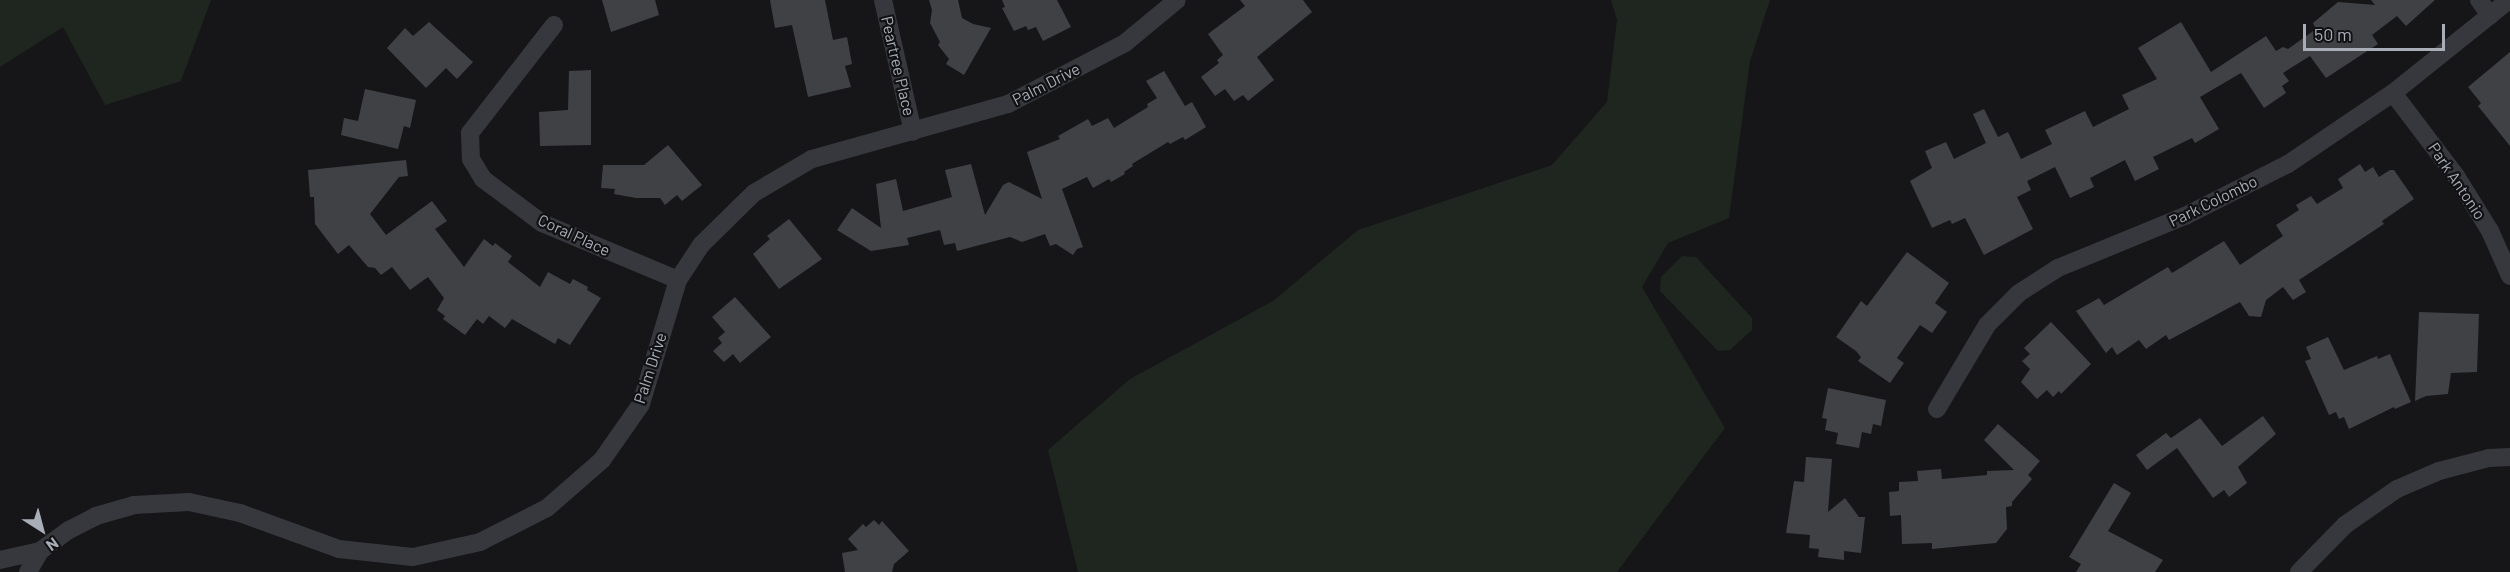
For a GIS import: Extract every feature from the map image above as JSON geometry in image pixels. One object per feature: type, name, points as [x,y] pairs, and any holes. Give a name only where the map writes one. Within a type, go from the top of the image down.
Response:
[{"type":"street","name":"Peartree Place","points":[[883,0],[913,132]]},
{"type":"street","name":"Palm Drive","points":[[0,560],[40,551],[69,530],[96,516],[134,505],[189,502],[240,513],[339,549],[413,557],[480,542],[547,508],[602,460],[640,404],[678,280],[701,245],[754,193],[812,159],[1008,104],[1125,43],[1177,0]]},
{"type":"street","points":[[2478,0],[2490,15]]},
{"type":"street","name":"Park Colombo","points":[[1937,409],[1987,325],[2019,293],[2058,268],[2185,216],[2288,164],[2393,93],[2509,0]]},
{"type":"street","name":"Coral Place","points":[[554,25],[470,133],[471,159],[483,179],[542,223],[678,280]]},
{"type":"street","name":"Park Antonio","points":[[2393,93],[2456,176],[2490,231],[2510,276]]},
{"type":"street","points":[[2300,572],[2345,525],[2397,489],[2439,471],[2489,458],[2510,457]]},
{"type":"street","name":"Palm Drive","points":[[28,572],[40,551]]},
{"type":"shaded area","points":[[0,0],[211,0],[181,81],[105,105],[63,27],[0,67]]},
{"type":"shaded area","points":[[1611,0],[1770,0],[1750,61],[1729,218],[1668,243],[1642,287],[1725,428],[1617,572],[1078,572],[1048,450],[1130,379],[1273,301],[1358,230],[1552,165],[1607,102],[1617,20]]},
{"type":"shaded area","points":[[1682,256],[1696,257],[1752,318],[1752,330],[1730,350],[1718,351],[1660,291],[1661,277]]},
{"type":"building","points":[[602,0],[655,0],[659,15],[611,32]]},
{"type":"building","points":[[770,0],[825,0],[833,40],[847,37],[852,64],[845,66],[851,87],[808,97],[792,25],[775,28]]},
{"type":"building","points":[[929,0],[958,0],[962,18],[973,24],[991,28],[964,75],[946,64],[949,59],[938,45],[940,42],[930,23],[932,10]]},
{"type":"building","points":[[1002,0],[1057,0],[1071,27],[1043,41],[1036,27],[1028,30],[1026,26],[1014,31],[1002,8],[1005,7]]},
{"type":"building","points":[[1240,0],[1303,0],[1312,12],[1257,57],[1274,80],[1248,101],[1243,95],[1234,101],[1225,89],[1215,96],[1201,77],[1219,63],[1217,60],[1223,55],[1208,34],[1245,6]]},
{"type":"building","points":[[2371,0],[2435,0],[2406,26],[2397,16],[2372,35],[2378,44],[2326,78],[2310,56],[2283,73],[2289,81],[2282,86],[2286,93],[2264,108],[2241,73],[2200,97],[2219,129],[2195,143],[2192,138],[2153,157],[2159,169],[2135,181],[2125,160],[2090,178],[2094,187],[2070,198],[2055,167],[2027,181],[2031,190],[2017,197],[2033,229],[1984,255],[1965,218],[1952,224],[1950,220],[1932,228],[1910,181],[1932,168],[1925,151],[1946,142],[1954,159],[1986,143],[1973,114],[1984,109],[1998,137],[2008,132],[2021,159],[2052,144],[2045,130],[2085,111],[2093,127],[2129,109],[2122,95],[2157,79],[2138,48],[2181,22],[2211,72],[2266,36],[2276,51],[2283,47],[2288,49],[2316,29],[2313,23],[2338,2],[2375,5]]},
{"type":"building","points":[[429,22],[473,62],[457,79],[446,68],[426,88],[387,48],[405,28],[413,36]]},
{"type":"building","points":[[2510,52],[2510,146],[2478,106],[2481,103],[2468,87]]},
{"type":"building","points":[[591,70],[591,145],[540,146],[539,112],[568,110],[569,71]]},
{"type":"building","points":[[1164,71],[1185,106],[1192,102],[1206,127],[1185,140],[1183,137],[1170,144],[1168,142],[1132,164],[1133,166],[1124,172],[1125,174],[1111,182],[1109,179],[1093,188],[1087,177],[1062,189],[1083,247],[1077,249],[1073,255],[1056,244],[1050,246],[1045,234],[1022,242],[1010,237],[957,251],[955,243],[944,245],[940,230],[907,238],[909,245],[871,251],[837,230],[852,208],[881,228],[876,184],[896,179],[903,211],[952,197],[945,170],[971,164],[985,215],[1003,185],[1009,182],[1042,199],[1027,152],[1060,139],[1058,136],[1088,119],[1092,126],[1108,118],[1114,128],[1148,107],[1147,104],[1157,98],[1146,81]]},
{"type":"building","points":[[365,89],[416,100],[410,128],[404,126],[398,149],[341,135],[344,118],[358,121]]},
{"type":"building","points":[[668,145],[702,185],[682,201],[677,195],[665,205],[660,198],[636,198],[614,194],[615,189],[601,188],[603,165],[644,165]]},
{"type":"building","points":[[406,160],[408,176],[399,177],[370,214],[386,235],[432,201],[447,221],[435,229],[464,267],[484,239],[493,246],[495,243],[512,256],[508,262],[540,287],[548,272],[570,284],[573,279],[588,287],[587,290],[601,298],[570,345],[558,338],[555,344],[512,319],[505,328],[489,316],[483,324],[477,319],[465,335],[443,319],[445,316],[437,310],[444,298],[428,277],[410,290],[392,267],[381,275],[375,268],[368,267],[349,245],[338,254],[315,224],[314,197],[310,197],[308,170]]},
{"type":"building","points":[[2360,164],[2365,172],[2373,167],[2379,177],[2394,170],[2414,199],[2382,221],[2384,224],[2299,280],[2306,292],[2293,300],[2283,287],[2266,300],[2261,317],[2249,316],[2240,302],[2169,340],[2166,335],[2146,349],[2139,340],[2117,355],[2112,347],[2106,353],[2076,311],[2099,298],[2104,305],[2168,267],[2172,273],[2224,241],[2240,265],[2283,236],[2276,225],[2299,210],[2296,205],[2311,196],[2317,204],[2343,188],[2338,179]]},
{"type":"building","points":[[789,219],[822,259],[779,289],[753,254],[770,239],[767,236]]},
{"type":"building","points":[[1907,252],[1949,283],[1935,303],[1947,312],[1932,333],[1920,325],[1897,358],[1904,363],[1890,383],[1858,361],[1861,357],[1856,351],[1836,337],[1861,301],[1867,306]]},
{"type":"building","points":[[735,297],[771,337],[740,363],[733,354],[724,362],[713,351],[722,343],[718,338],[725,332],[712,317]]},
{"type":"building","points":[[2419,312],[2479,314],[2477,372],[2451,373],[2448,394],[2426,396],[2415,401]]},
{"type":"building","points":[[2051,322],[2091,364],[2061,394],[2059,391],[2053,397],[2047,390],[2037,399],[2021,382],[2030,369],[2022,361],[2030,354],[2024,348]]},
{"type":"building","points":[[2328,337],[2344,370],[2377,356],[2378,359],[2390,354],[2411,402],[2395,409],[2394,407],[2349,429],[2344,417],[2339,419],[2336,412],[2329,415],[2305,361],[2311,359],[2306,347]]},
{"type":"building","points":[[1828,388],[1886,400],[1881,426],[1873,424],[1871,434],[1862,432],[1859,448],[1836,444],[1838,433],[1825,430],[1827,419],[1822,418]]},
{"type":"building","points":[[2263,416],[2276,434],[2238,467],[2247,483],[2229,497],[2224,490],[2213,498],[2177,448],[2147,470],[2136,455],[2166,433],[2171,438],[2200,418],[2222,446]]},
{"type":"building","points":[[1998,424],[2040,461],[2028,475],[2032,479],[2012,502],[2012,506],[2006,507],[2007,529],[1996,543],[1932,549],[1932,543],[1902,544],[1901,515],[1890,516],[1889,492],[1899,491],[1899,482],[1918,481],[1917,471],[1941,469],[1942,479],[1987,475],[1987,471],[2014,470],[1984,440]]},
{"type":"building","points":[[1806,457],[1832,459],[1828,512],[1845,498],[1859,517],[1865,517],[1861,553],[1844,551],[1844,560],[1818,557],[1819,549],[1809,548],[1810,535],[1786,533],[1794,481],[1804,482]]},
{"type":"building","points":[[2114,483],[2131,493],[2108,531],[2163,560],[2155,572],[2076,572],[2081,564],[2069,557]]},
{"type":"building","points":[[874,520],[879,525],[882,521],[909,551],[894,564],[892,572],[845,572],[842,553],[858,550],[848,539],[863,524],[866,527]]}]
